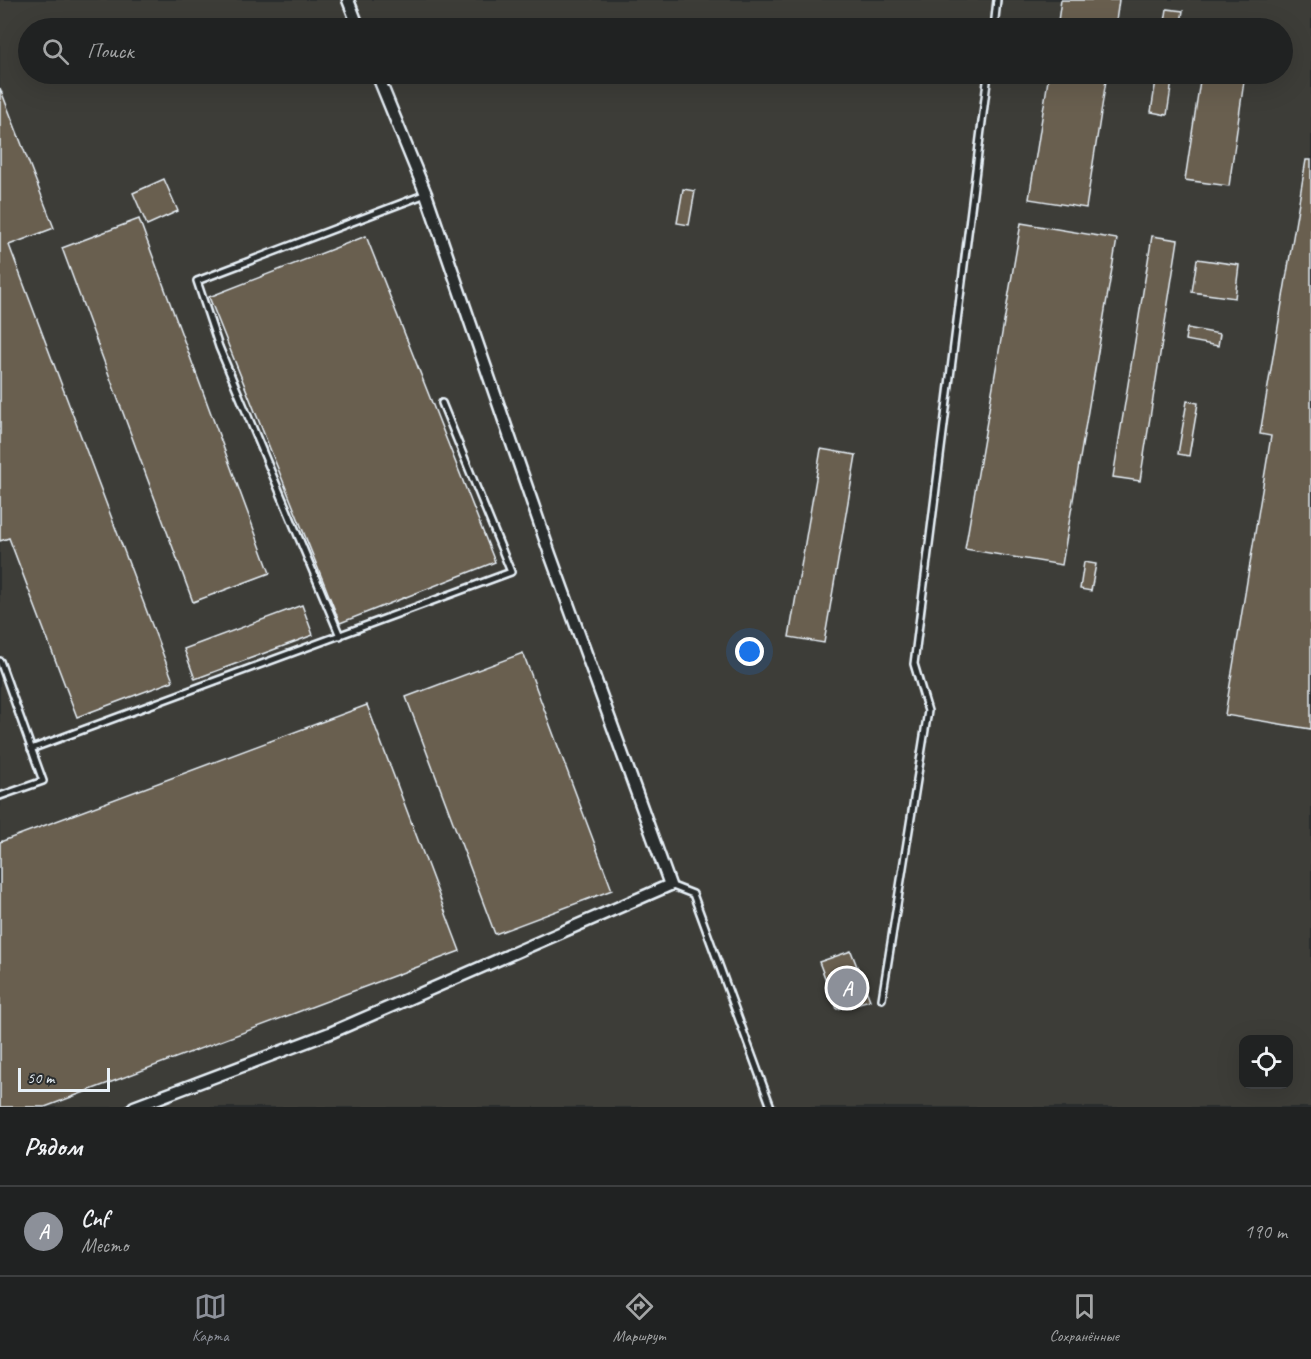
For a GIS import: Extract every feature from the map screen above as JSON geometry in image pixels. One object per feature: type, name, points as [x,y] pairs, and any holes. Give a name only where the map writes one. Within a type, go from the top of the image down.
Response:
[{"type":"street","points":[[348,0],[355,18]]},
{"type":"street","points":[[134,1107],[330,1033],[670,885],[550,554],[426,194],[381,84]]},
{"type":"lane","points":[[995,18],[997,0]]},
{"type":"lane","points":[[882,999],[928,711],[914,664],[987,84]]},
{"type":"lane","points":[[340,636],[219,347],[197,281],[426,194]]},
{"type":"lane","points":[[31,749],[511,572],[442,403]]},
{"type":"lane","points":[[0,661],[43,781],[0,796]]},
{"type":"lane","points":[[670,885],[693,894],[771,1107]]},
{"type":"shaded area","points":[[0,0],[1311,0],[1311,1107],[0,1107]]},
{"type":"building","points":[[1061,0],[1119,0],[1116,18],[1058,18]]},
{"type":"building","points":[[1167,9],[1183,11],[1182,18],[1166,18]]},
{"type":"building","points":[[1047,84],[1105,84],[1086,208],[1029,199]]},
{"type":"building","points":[[1155,84],[1172,84],[1167,115],[1151,112]]},
{"type":"building","points":[[1199,84],[1244,84],[1229,186],[1185,180]]},
{"type":"building","points":[[0,88],[54,228],[9,245],[173,681],[77,717],[9,538],[0,541]]},
{"type":"building","points":[[1306,160],[1311,160],[1311,729],[1225,715],[1271,436],[1260,434]]},
{"type":"building","points":[[164,179],[178,211],[147,225],[133,193]]},
{"type":"building","points":[[683,189],[695,191],[689,225],[677,223]]},
{"type":"building","points":[[139,219],[270,573],[193,602],[62,248]]},
{"type":"building","points":[[1021,223],[1117,239],[1062,565],[965,549]]},
{"type":"building","points":[[366,236],[495,562],[340,623],[209,297]]},
{"type":"building","points":[[1152,236],[1178,240],[1140,481],[1113,477]]},
{"type":"building","points":[[1197,259],[1239,265],[1235,298],[1192,292]]},
{"type":"building","points":[[1187,328],[1220,334],[1218,346],[1185,340]]},
{"type":"building","points":[[1187,401],[1198,403],[1189,456],[1178,454]]},
{"type":"building","points":[[821,449],[856,455],[824,643],[789,637]]},
{"type":"building","points":[[1084,562],[1096,564],[1091,591],[1080,589]]},
{"type":"building","points":[[302,605],[313,635],[195,679],[184,649]]},
{"type":"building","points":[[523,653],[612,890],[495,934],[406,697]]},
{"type":"building","points":[[367,705],[460,951],[45,1107],[0,1107],[0,842]]},
{"type":"building","points":[[851,951],[870,1000],[837,1009],[819,962]]},
{"type":"place","name":"Cnf","points":[[847,988]]}]
